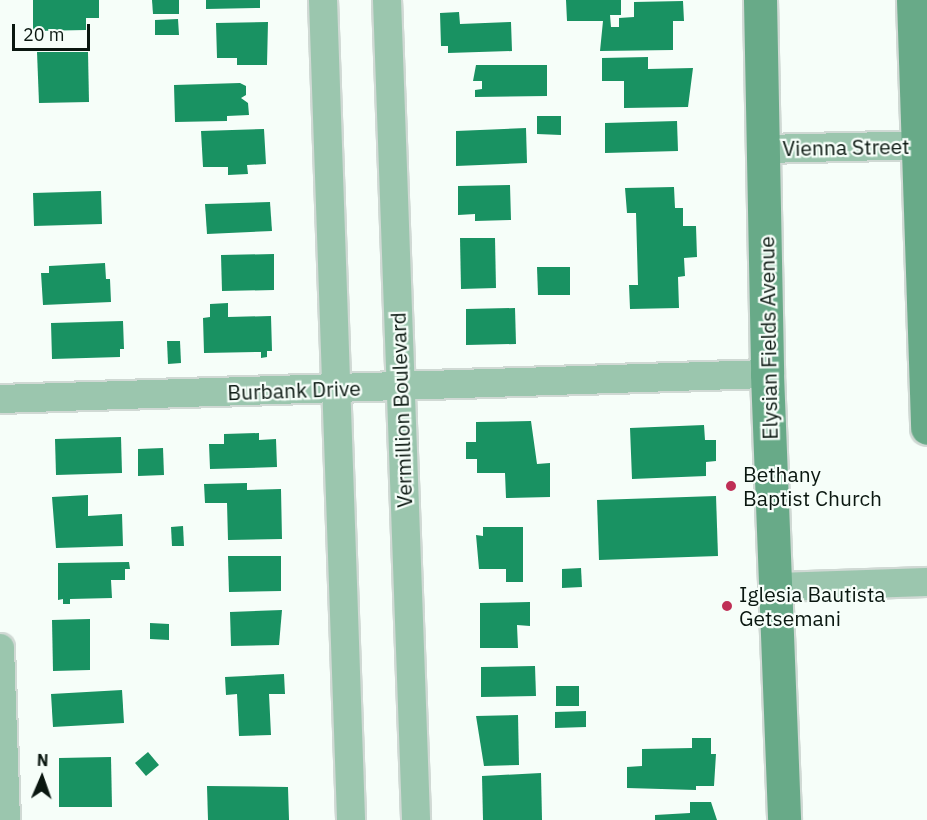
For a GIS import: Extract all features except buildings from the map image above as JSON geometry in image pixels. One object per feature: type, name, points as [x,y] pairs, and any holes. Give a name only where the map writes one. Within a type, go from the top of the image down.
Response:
[{"type":"main road","name":"Elysian Fields Avenue","points":[[760,0],[765,149],[767,374],[777,587],[784,820]]},
{"type":"main road","points":[[913,0],[922,145],[927,428]]},
{"type":"street","points":[[323,0],[351,820]]},
{"type":"street","name":"Vermillion Boulevard","points":[[387,0],[416,820]]},
{"type":"street","name":"Vienna Street","points":[[765,149],[922,145]]},
{"type":"street","name":"Burbank Drive","points":[[0,399],[767,374]]},
{"type":"street","points":[[777,587],[927,582]]},
{"type":"street","points":[[0,648],[6,820]]},
{"type":"place","name":"Bethany Baptist Church","points":[[731,486]]},
{"type":"place","name":"Iglesia Bautista Getsemani","points":[[727,606]]}]
